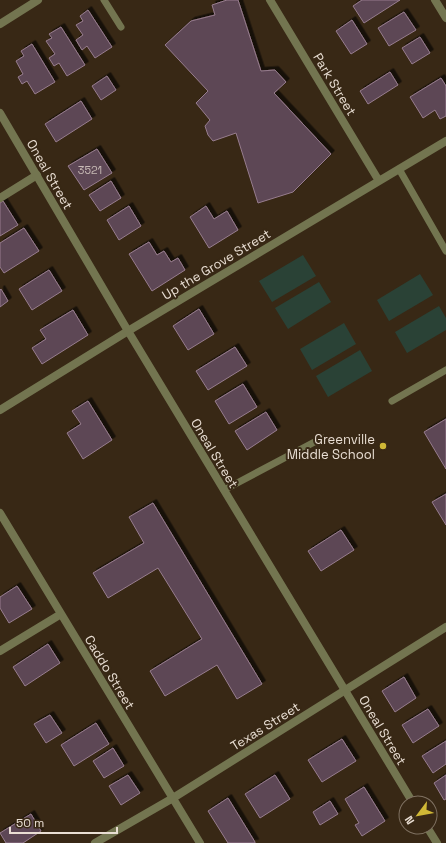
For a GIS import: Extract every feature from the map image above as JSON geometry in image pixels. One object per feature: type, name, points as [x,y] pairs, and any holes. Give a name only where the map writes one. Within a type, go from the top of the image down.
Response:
[{"type":"street","points":[[0,24],[38,0]]},
{"type":"street","name":"Park Street","points":[[270,0],[379,181]]},
{"type":"street","points":[[435,0],[446,18]]},
{"type":"street","name":"Oneal Street","points":[[0,113],[128,331],[408,795]]},
{"type":"street","name":"Up the Grove Street","points":[[0,410],[128,331],[446,141]]},
{"type":"street","points":[[0,198],[37,175]]},
{"type":"street","name":"Caddo Street","points":[[0,514],[200,843]]},
{"type":"street","points":[[0,652],[61,614]]},
{"type":"street","name":"Texas Street","points":[[95,843],[173,798],[446,627]]},
{"type":"lane","points":[[104,0],[121,27]]},
{"type":"lane","points":[[399,169],[446,251]]},
{"type":"lane","points":[[392,401],[446,370]]},
{"type":"lane","points":[[224,490],[322,438]]},
{"type":"green space","points":[[303,255],[316,276],[272,302],[259,281]]},
{"type":"green space","points":[[420,274],[433,295],[389,321],[377,300]]},
{"type":"green space","points":[[319,282],[331,302],[288,329],[275,308]]},
{"type":"green space","points":[[439,306],[446,318],[446,330],[407,353],[395,332]]},
{"type":"green space","points":[[344,323],[356,344],[312,370],[300,349]]},
{"type":"green space","points":[[360,350],[372,371],[328,397],[316,376]]},
{"type":"building","points":[[227,0],[238,0],[261,71],[275,70],[286,82],[274,93],[331,154],[293,192],[258,203],[236,133],[213,141],[208,135],[205,126],[210,120],[196,103],[208,91],[165,45],[191,21],[215,15],[212,5]]},
{"type":"building","points":[[362,0],[400,0],[364,23],[353,6]]},
{"type":"building","points":[[88,10],[112,47],[95,58],[87,46],[82,50],[76,40],[83,35],[76,25],[83,21],[80,16]]},
{"type":"building","points":[[404,12],[416,30],[389,46],[378,28]]},
{"type":"building","points":[[352,20],[367,44],[351,54],[336,31]]},
{"type":"building","points":[[61,27],[85,65],[67,76],[59,63],[54,66],[49,58],[55,54],[46,41],[52,38],[49,34]]},
{"type":"building","points":[[420,37],[430,53],[412,64],[402,48]]},
{"type":"building","points":[[32,44],[55,82],[35,94],[27,81],[22,84],[18,77],[23,74],[16,61],[24,56],[21,51]]},
{"type":"building","points":[[390,72],[398,85],[368,104],[360,91]]},
{"type":"building","points":[[107,76],[116,90],[101,100],[92,86]]},
{"type":"building","points":[[441,78],[446,86],[446,116],[440,119],[435,110],[423,118],[410,97]]},
{"type":"building","points":[[81,101],[92,119],[56,142],[45,124]]},
{"type":"building","points":[[97,149],[112,173],[84,190],[68,166]]},
{"type":"building","points":[[111,181],[121,198],[100,211],[89,195]]},
{"type":"building","points":[[3,201],[18,225],[0,236],[0,203]]},
{"type":"building","points":[[129,206],[141,226],[119,240],[107,220]]},
{"type":"building","points":[[206,206],[214,219],[227,211],[238,230],[209,248],[190,217]]},
{"type":"building","points":[[24,228],[39,251],[4,273],[0,267],[0,243]]},
{"type":"building","points":[[149,242],[157,255],[164,251],[171,262],[178,258],[185,270],[152,291],[129,254]]},
{"type":"building","points":[[49,270],[62,291],[32,310],[19,289]]},
{"type":"building","points":[[1,289],[8,301],[0,307],[0,290]]},
{"type":"building","points":[[199,309],[214,334],[188,350],[173,326]]},
{"type":"building","points":[[73,310],[88,335],[42,364],[32,348],[46,339],[40,330]]},
{"type":"building","points":[[235,347],[247,366],[208,390],[196,371]]},
{"type":"building","points":[[243,384],[257,407],[229,424],[215,401]]},
{"type":"building","points":[[88,401],[112,440],[83,459],[67,433],[81,424],[72,411]]},
{"type":"building","points":[[266,412],[277,430],[247,450],[235,431]]},
{"type":"building","points":[[446,419],[446,469],[424,432]]},
{"type":"building","points":[[446,494],[446,525],[432,502]]},
{"type":"building","points":[[153,503],[262,684],[237,699],[217,665],[165,696],[150,671],[202,639],[158,568],[108,598],[93,573],[144,543],[129,517]]},
{"type":"building","points":[[341,530],[354,550],[321,571],[308,551]]},
{"type":"building","points":[[17,586],[32,609],[9,623],[0,608],[0,597]]},
{"type":"building","points":[[48,644],[60,663],[25,686],[13,667]]},
{"type":"building","points":[[404,677],[416,698],[395,712],[382,691]]},
{"type":"building","points":[[428,709],[439,726],[413,743],[402,725]]},
{"type":"building","points":[[50,715],[62,733],[46,743],[34,724]]},
{"type":"building","points":[[96,723],[109,744],[74,766],[61,745]]},
{"type":"building","points":[[342,739],[356,761],[322,782],[308,760]]},
{"type":"building","points":[[446,741],[446,764],[433,773],[422,756]]},
{"type":"building","points":[[113,748],[124,766],[104,778],[93,761]]},
{"type":"building","points":[[128,775],[140,793],[121,805],[109,786]]},
{"type":"building","points":[[275,775],[290,799],[260,818],[245,794]]},
{"type":"building","points":[[446,775],[446,799],[444,800],[434,783]]},
{"type":"building","points":[[364,787],[385,821],[362,836],[355,825],[359,823],[345,799]]},
{"type":"building","points":[[228,798],[255,843],[228,843],[208,811]]},
{"type":"building","points":[[330,801],[338,814],[320,825],[313,812]]},
{"type":"building","points":[[31,814],[41,831],[23,843],[6,843],[0,833]]},
{"type":"place","name":"Greenville Middle School","points":[[383,446]]}]
